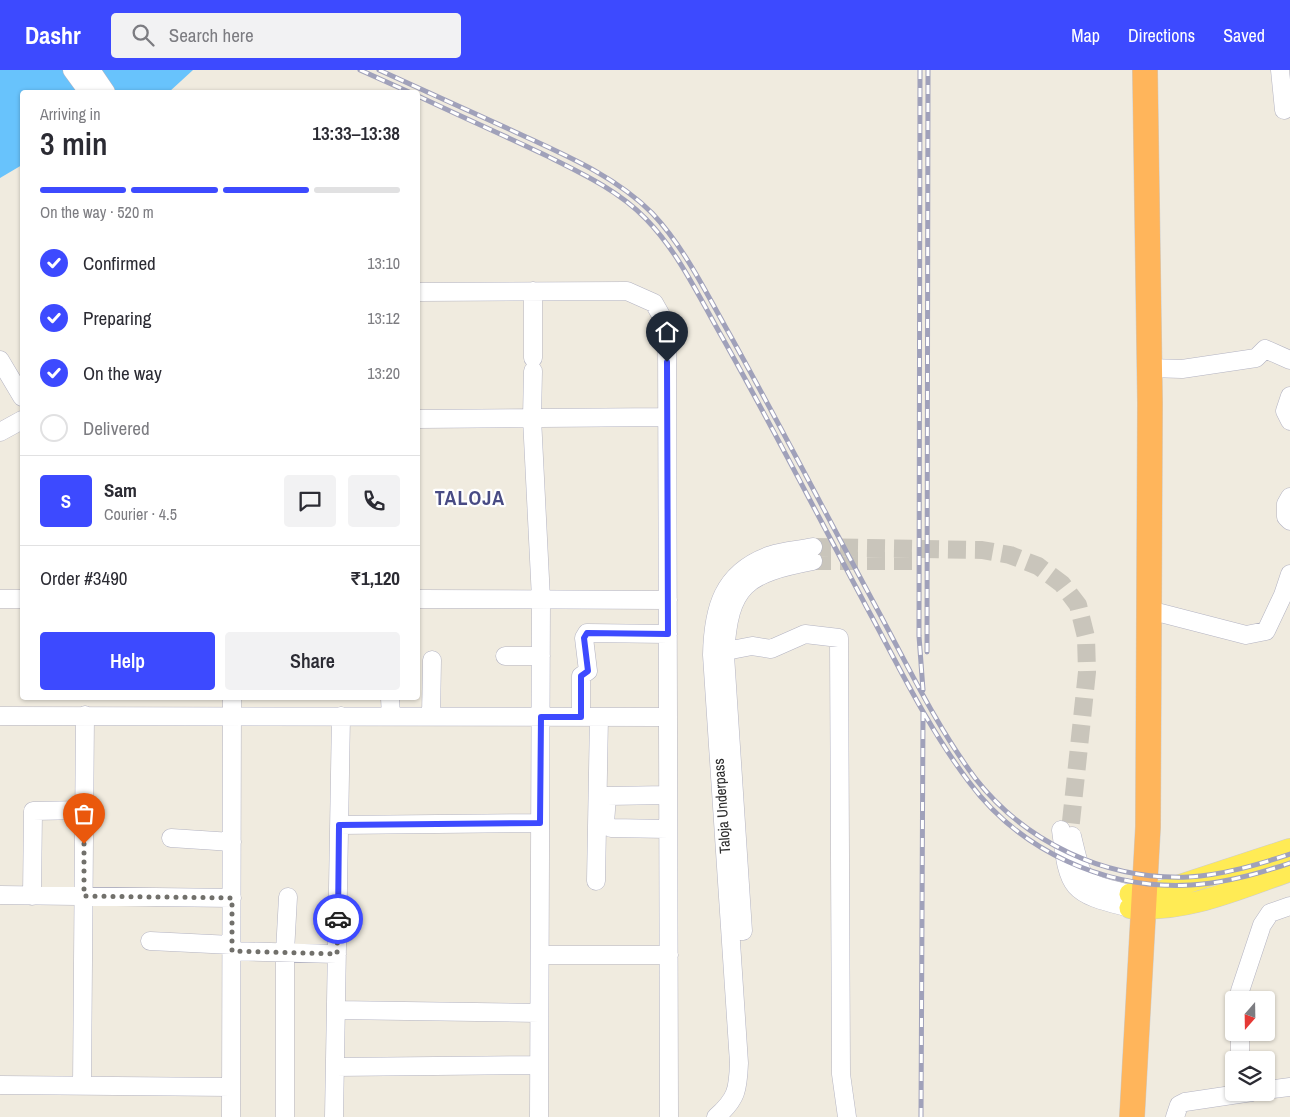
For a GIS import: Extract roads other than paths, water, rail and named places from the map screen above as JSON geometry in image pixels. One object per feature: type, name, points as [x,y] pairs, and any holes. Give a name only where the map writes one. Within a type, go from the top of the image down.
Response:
[{"type":"highway","points":[[1131,70],[1136,403],[1134,826],[1137,901],[1132,1117]]},
{"type":"highway","points":[[1118,1117],[1137,901],[1148,827],[1149,368],[1144,70]]},
{"type":"main road","points":[[1137,901],[1290,849]]},
{"type":"main road","points":[[1137,901],[1166,908],[1191,904],[1290,871]]},
{"type":"street","points":[[72,70],[87,90]]},
{"type":"street","points":[[91,70],[105,90]]},
{"type":"street","points":[[1280,70],[1284,110]]},
{"type":"street","points":[[533,291],[532,418],[541,599],[539,1117]]},
{"type":"street","points":[[420,292],[627,291],[654,303],[667,326],[669,1117]]},
{"type":"street","points":[[1149,368],[1182,369],[1256,358],[1262,350],[1266,349],[1290,360]]},
{"type":"street","points":[[0,360],[20,394]]},
{"type":"street","points":[[1290,396],[1286,411],[1290,421]]},
{"type":"street","points":[[420,419],[667,417]]},
{"type":"street","points":[[0,432],[20,421]]},
{"type":"street","points":[[1290,497],[1286,504],[1286,517],[1290,521]]},
{"type":"street","name":"Taloja Underpass","points":[[716,1117],[728,1107],[738,1090],[739,1063],[712,655],[713,622],[721,596],[742,571],[771,556],[813,554],[773,569],[750,582],[734,602],[727,624],[726,651],[751,1062],[749,1094],[733,1117]]},
{"type":"street","points":[[1149,610],[1246,634],[1266,631],[1283,595],[1290,574]]},
{"type":"street","points":[[0,599],[20,599]]},
{"type":"street","points":[[420,599],[668,600]]},
{"type":"street","points":[[581,717],[581,676],[588,671],[584,638],[587,633],[668,634]]},
{"type":"street","points":[[726,651],[752,646],[771,649],[805,634],[839,638],[841,1074],[847,1117]]},
{"type":"street","points":[[505,656],[541,656]]},
{"type":"street","points":[[431,716],[432,660]]},
{"type":"street","points":[[231,1117],[232,700]]},
{"type":"street","points":[[390,700],[391,716]]},
{"type":"street","points":[[82,1086],[86,715]]},
{"type":"street","points":[[0,716],[668,717]]},
{"type":"street","points":[[334,1117],[341,716]]},
{"type":"street","points":[[596,881],[599,717]]},
{"type":"street","points":[[668,794],[607,796],[604,823],[611,828],[668,829]]},
{"type":"street","points":[[32,896],[32,811],[84,810]]},
{"type":"street","points":[[339,825],[540,823]]},
{"type":"street","points":[[1065,830],[1066,868],[1072,882],[1084,894],[1137,901]]},
{"type":"street","points":[[171,838],[232,842]]},
{"type":"street","points":[[0,895],[232,898]]},
{"type":"street","points":[[285,1117],[285,952],[288,897]]},
{"type":"street","points":[[1240,991],[1262,925],[1270,913],[1290,906]]},
{"type":"street","points":[[150,941],[285,952],[337,954]]},
{"type":"street","points":[[540,955],[668,955]]},
{"type":"street","points":[[336,1010],[539,1012]]},
{"type":"street","points":[[335,1067],[539,1065]]},
{"type":"street","points":[[0,1085],[231,1087]]},
{"type":"street","points":[[1275,1089],[1290,1087]]},
{"type":"street","points":[[1175,1117],[1178,1105],[1185,1102],[1225,1096]]},
{"type":"water","points":[[0,70],[193,70],[171,90],[20,90],[20,166],[0,178]]},
{"type":"tunnel","points":[[813,547],[982,550],[1010,555],[1038,566],[1062,584],[1078,605],[1086,637],[1087,672],[1070,831]]},
{"type":"tunnel","points":[[813,561],[914,561]]},
{"type":"railway","points":[[360,70],[405,90]]},
{"type":"railway","points":[[379,70],[548,147],[585,166],[637,199],[664,227],[685,256],[730,335],[947,737],[975,778],[995,801],[1018,821],[1043,839],[1070,853],[1098,864],[1127,872],[1157,876],[1188,877],[1227,872],[1290,854]]},
{"type":"railway","points":[[920,70],[919,636],[923,690]]},
{"type":"railway","points":[[927,652],[928,70]]},
{"type":"railway","points":[[420,97],[545,155],[598,183],[623,199],[658,232],[688,276],[741,370],[902,673],[940,740],[969,782],[1013,828],[1039,846],[1067,861],[1097,873],[1128,881],[1159,885],[1191,885],[1229,880],[1290,863]]},
{"type":"railway","points":[[921,1117],[923,712]]},
{"type":"district","name":"TALOJA","points":[[470,498]]}]
